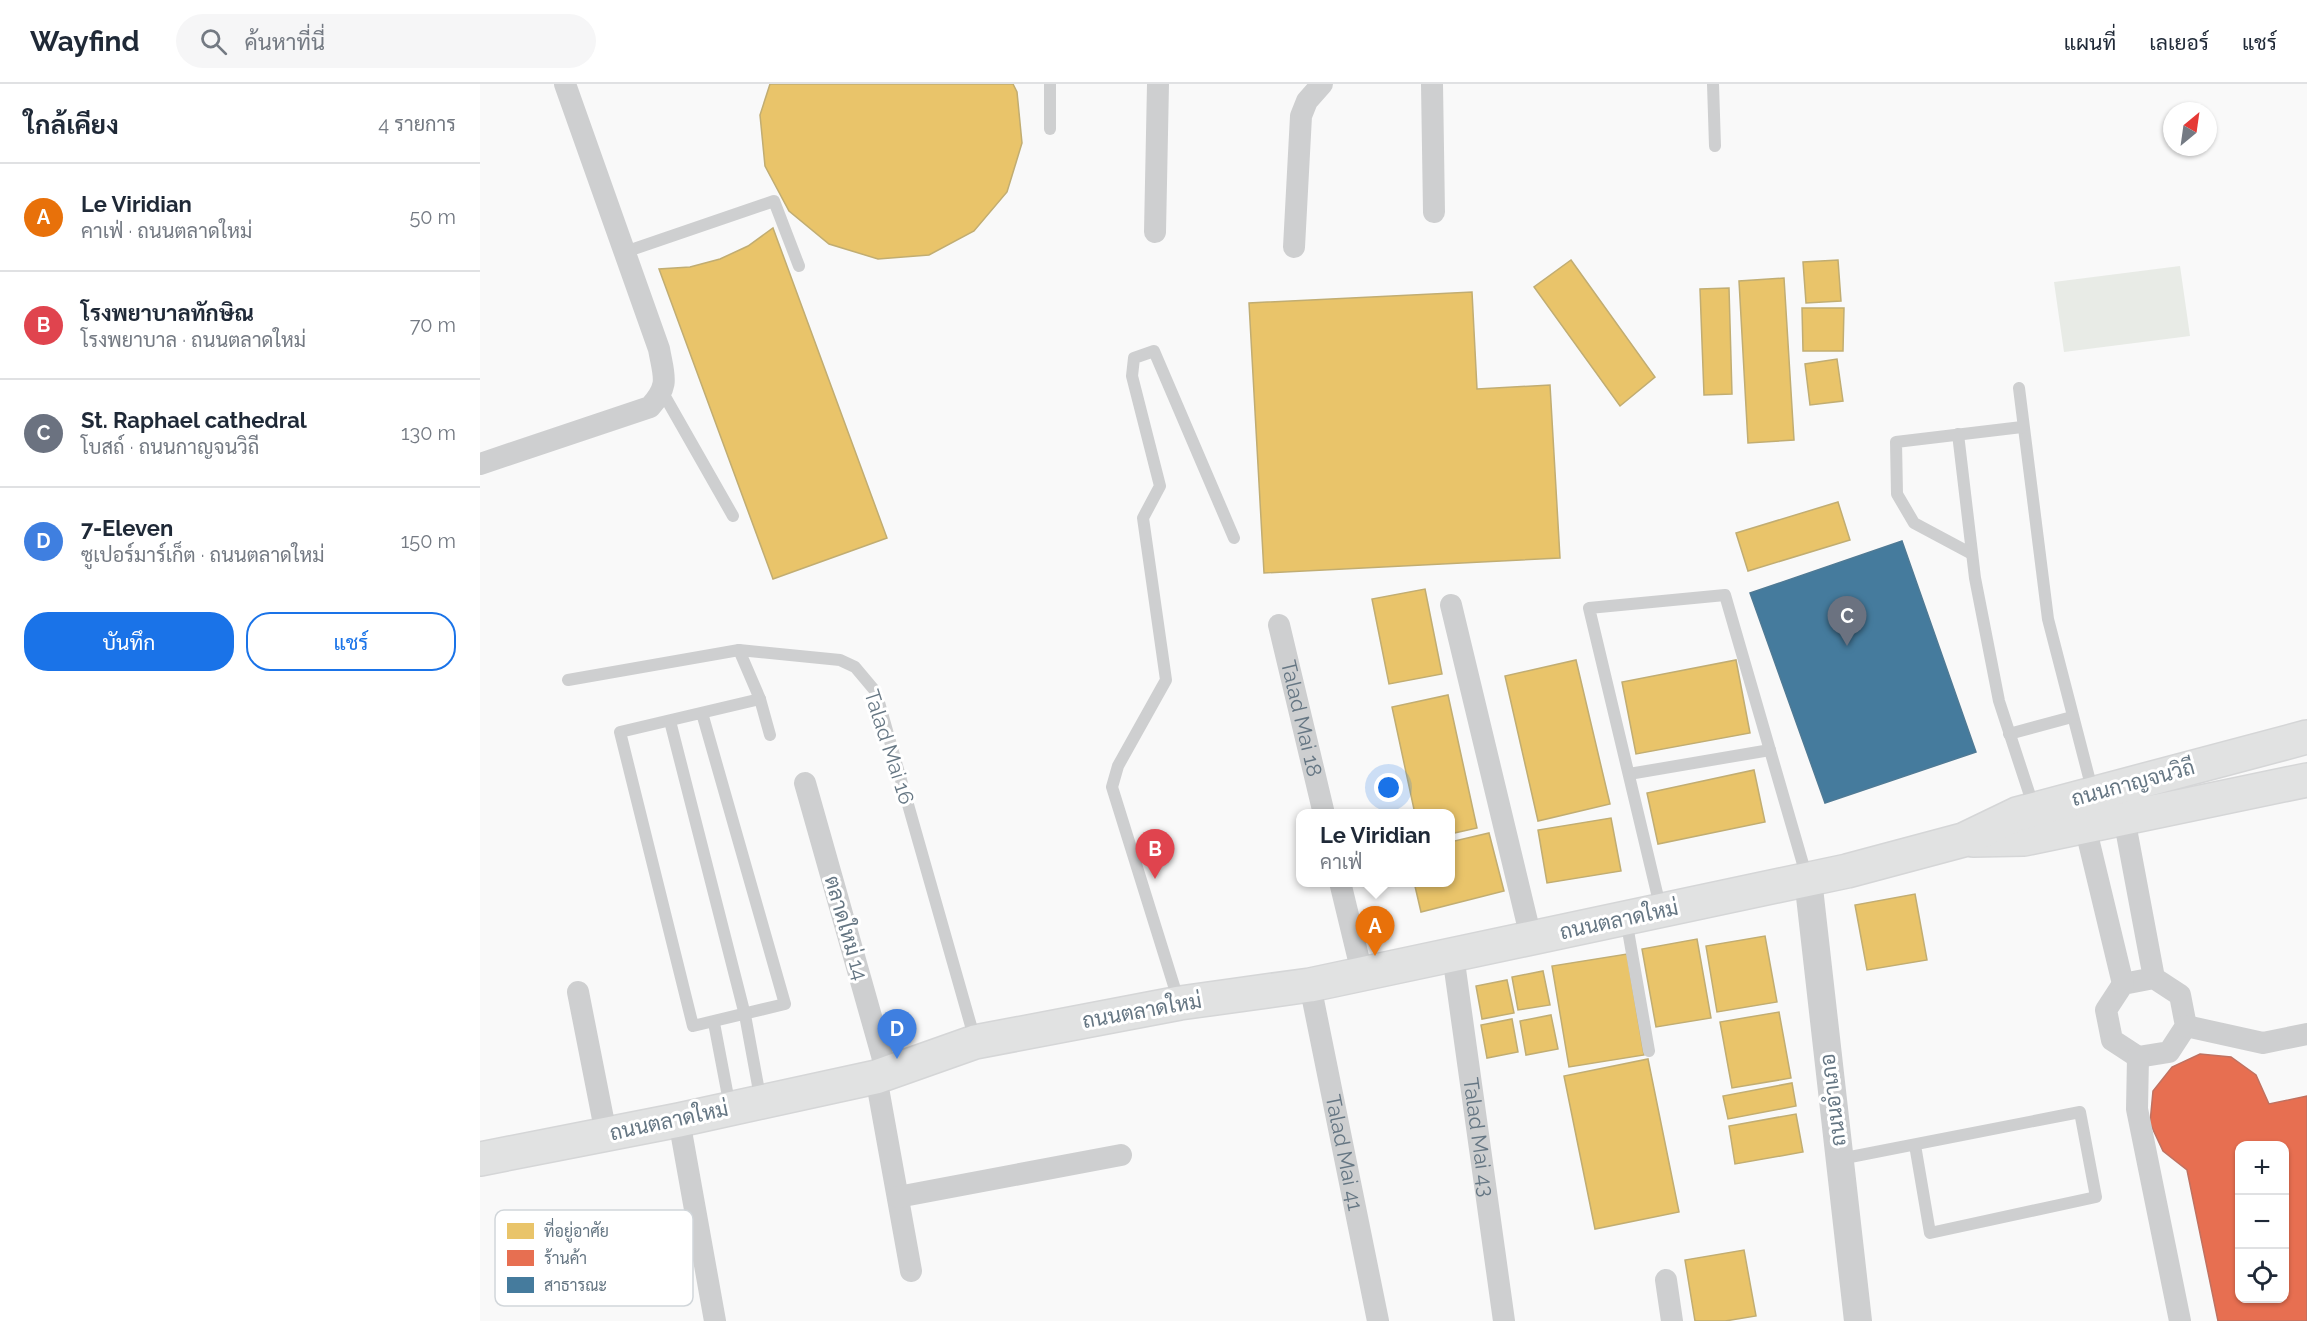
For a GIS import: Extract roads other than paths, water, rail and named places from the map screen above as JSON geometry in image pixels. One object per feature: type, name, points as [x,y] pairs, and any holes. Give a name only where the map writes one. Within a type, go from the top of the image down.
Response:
[{"type":"main road","name":"ถนนกาญจนวิถี","points":[[1808,879],[1963,840],[2017,814],[2307,736]]},
{"type":"main road","name":"ถนนกาญจนวิถี","points":[[1963,840],[2024,839],[2307,780]]},
{"type":"main road","name":"ถนนตลาดใหม่","points":[[480,1159],[679,1120],[882,1075],[975,1042],[1180,1004],[1310,985],[1808,879]]},
{"type":"street","points":[[480,464],[650,407],[663,393],[664,377],[659,349],[565,84]]},
{"type":"street","points":[[1155,232],[1158,84]]},
{"type":"street","points":[[1294,247],[1301,116],[1308,101],[1322,84]]},
{"type":"street","points":[[1432,84],[1434,212]]},
{"type":"street","points":[[1451,605],[1531,938]]},
{"type":"street","name":"Talad Mai 18","points":[[1279,625],[1323,809]]},
{"type":"street","name":"ตลาดใหม่ 14","points":[[805,783],[882,1075],[898,1197],[911,1271]]},
{"type":"street","points":[[2124,818],[2154,978]]},
{"type":"street","points":[[2085,826],[2123,984]]},
{"type":"street","name":"ถนนอำเภอ","points":[[1808,879],[1858,1321]]},
{"type":"street","points":[[1341,887],[1362,974]]},
{"type":"street","name":"Talad Mai 43","points":[[1453,955],[1503,1321]]},
{"type":"street","points":[[2154,978],[2180,995],[2186,1026],[2169,1052],[2138,1057],[2112,1040],[2106,1010],[2123,984],[2154,978]]},
{"type":"street","name":"Talad Mai 41","points":[[1310,985],[1378,1321]]},
{"type":"street","points":[[578,992],[606,1134]]},
{"type":"street","points":[[2186,1026],[2263,1043],[2307,1034]]},
{"type":"street","points":[[2138,1057],[2137,1109],[2180,1321]]},
{"type":"street","points":[[679,1120],[716,1321]]},
{"type":"street","points":[[898,1197],[1121,1155]]},
{"type":"street","points":[[1666,1280],[1672,1321]]},
{"type":"lane","points":[[1050,84],[1050,129]]},
{"type":"lane","points":[[1713,84],[1714,146]]},
{"type":"lane","points":[[625,252],[774,201],[799,266]]},
{"type":"lane","points":[[1180,1004],[1112,787],[1118,766],[1166,680],[1143,518],[1160,486],[1131,376],[1134,358],[1154,351],[1234,538]]},
{"type":"lane","points":[[2019,388],[2022,427],[2048,619],[2093,793]]},
{"type":"lane","points":[[663,393],[733,516]]},
{"type":"lane","points":[[1972,554],[1914,523],[1896,494],[1896,442],[2022,427]]},
{"type":"lane","points":[[1958,434],[1972,554],[1999,701],[2034,809]]},
{"type":"lane","points":[[1661,911],[1589,608],[1725,595],[1808,879]]},
{"type":"lane","points":[[739,650],[760,699],[770,735]]},
{"type":"lane","name":"Talad Mai 16","points":[[568,680],[739,650],[840,660],[855,667],[876,692],[975,1042]]},
{"type":"lane","points":[[702,713],[785,1004],[714,1023],[693,1026],[620,732],[760,699]]},
{"type":"lane","points":[[2009,734],[2072,717]]},
{"type":"lane","points":[[670,721],[745,1015],[746,1105]]},
{"type":"lane","points":[[1629,774],[1770,750]]},
{"type":"lane","points":[[1626,918],[1649,1051]]},
{"type":"lane","points":[[714,1023],[746,1105]]},
{"type":"lane","points":[[1840,1159],[2080,1112],[2097,1197],[1930,1233],[1915,1145]]},
{"type":"place","name":"St. Raphael cathedral","points":[[1847,646]]},
{"type":"place","name":"โรงพยาบาลทักษิณ","points":[[1155,879]]},
{"type":"place","name":"Le Viridian","points":[[1375,956]]},
{"type":"place","name":"7-Eleven","points":[[897,1059]]}]
